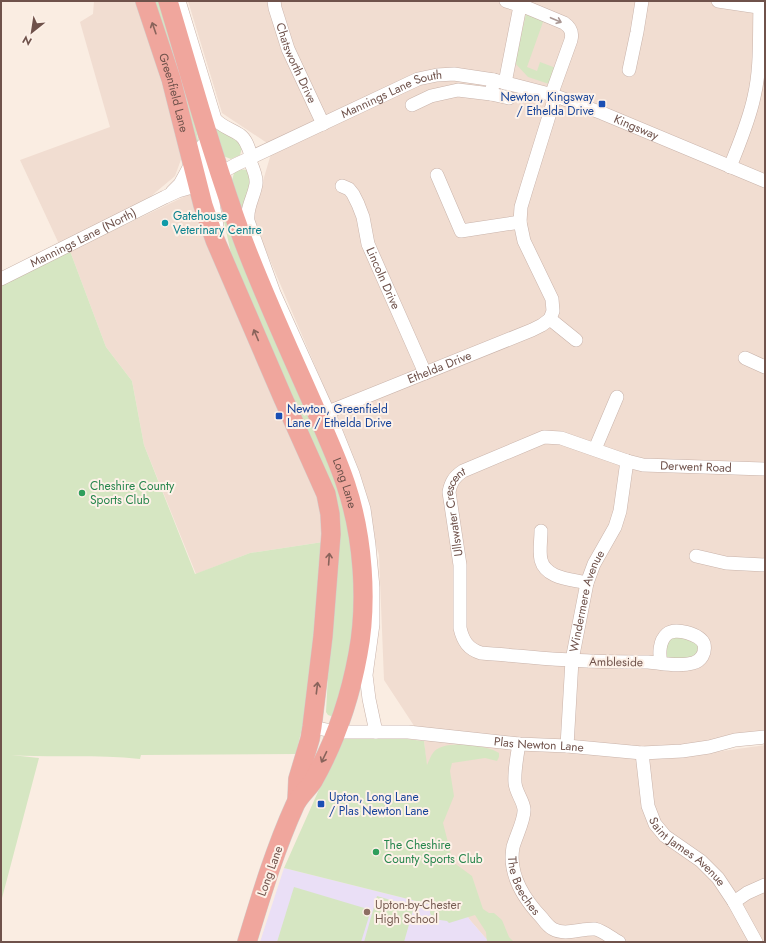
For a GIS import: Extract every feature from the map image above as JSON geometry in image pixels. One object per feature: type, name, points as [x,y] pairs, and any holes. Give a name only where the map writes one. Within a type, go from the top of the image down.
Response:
[{"type":"highway","name":"Greenfield Lane","points":[[144,1],[171,79],[193,160],[209,179]]},
{"type":"highway","name":"Greenfield Lane","points":[[168,1],[192,80],[209,179]]},
{"type":"highway","name":"Long Lane","points":[[209,179],[204,205],[224,260],[326,494],[330,514],[331,534],[323,636],[312,727],[298,779],[297,801]]},
{"type":"highway","name":"Long Lane","points":[[209,179],[243,241],[340,468],[347,486],[361,554],[363,624],[353,680],[337,732],[312,782],[297,801],[261,896],[247,942]]},
{"type":"street","points":[[179,1],[215,119],[223,126],[240,135],[245,141],[250,158]]},
{"type":"street","name":"Chatsworth Drive","points":[[274,1],[288,49],[323,124]]},
{"type":"street","points":[[506,1],[520,3],[564,23],[571,30],[571,40],[553,90],[554,100],[523,200],[520,222],[524,241],[552,299],[554,311],[550,319],[576,340]]},
{"type":"street","points":[[629,70],[642,1]]},
{"type":"street","points":[[718,1],[763,7],[757,78],[750,115],[730,167]]},
{"type":"street","points":[[491,94],[499,81],[520,3]]},
{"type":"street","name":"Mannings Lane South","points":[[209,179],[250,158],[418,79],[454,74],[499,81]]},
{"type":"street","name":"Kingsway","points":[[499,81],[553,95],[602,113],[765,182]]},
{"type":"street","points":[[416,100],[458,90],[509,98]]},
{"type":"street","name":"Long Lane","points":[[250,158],[256,182],[247,214],[248,221],[274,293],[328,412],[353,474],[364,509],[373,588],[373,624],[366,675],[376,732]]},
{"type":"street","name":"Mannings Lane (North)","points":[[165,197],[180,184],[193,160]]},
{"type":"street","points":[[437,175],[461,231],[520,222]]},
{"type":"street","name":"Mannings Lane (North)","points":[[1,279],[165,197],[209,179]]},
{"type":"street","name":"Lincoln Drive","points":[[342,186],[349,189],[358,204],[363,217],[368,244],[425,373]]},
{"type":"street","name":"Ethelda Drive","points":[[328,412],[532,330],[550,319]]},
{"type":"street","points":[[745,358],[765,367]]},
{"type":"street","points":[[595,449],[617,397]]},
{"type":"street","name":"Ullswater Crescent","points":[[572,660],[481,653],[473,650],[466,644],[462,637],[460,628],[460,565],[450,492],[451,483],[455,476],[463,472],[544,437],[562,438],[627,461]]},
{"type":"street","name":"Derwent Road","points":[[627,461],[643,465],[765,469]]},
{"type":"street","name":"Windermere Avenue","points":[[567,746],[572,660],[587,583],[594,564],[615,527],[620,511],[627,461]]},
{"type":"street","points":[[542,531],[541,560],[545,569],[553,575],[587,583]]},
{"type":"street","points":[[696,556],[726,563],[765,565]]},
{"type":"street","name":"Ambleside","points":[[572,660],[661,663]]},
{"type":"street","name":"Plas Newton Lane","points":[[312,727],[337,732],[408,732],[519,744],[567,746],[642,753],[682,751],[735,740],[765,737]]},
{"type":"street","name":"The Beeches","points":[[519,744],[515,783],[517,793],[524,808],[523,818],[517,832],[513,849],[513,860],[515,875],[523,894],[534,910],[553,929],[561,931],[595,929],[604,932],[619,942]]},
{"type":"street","name":"Saint James Avenue","points":[[642,753],[648,806],[655,824],[665,836],[710,869],[718,878],[734,902],[756,942]]},
{"type":"street","points":[[734,902],[747,892],[765,885]]},
{"type":"shaded area","points":[[94,1],[137,1],[183,154],[175,176],[150,197],[59,244],[20,160],[110,127],[80,22],[93,14]]},
{"type":"shaded area","points":[[188,1],[765,1],[765,740],[665,759],[765,745],[765,942],[489,942],[470,920],[450,892],[437,869],[424,741],[384,680],[379,555],[342,429],[252,218],[273,147],[222,113]]},
{"type":"shaded area","points":[[192,193],[317,492],[323,542],[250,553],[196,574],[144,445],[132,381],[106,347],[70,251]]},
{"type":"shaded area","name":"Upton-by-Chester High School","points":[[284,868],[428,904],[450,892],[470,920],[489,942],[260,942]]},
{"type":"green space","points":[[153,1],[164,1],[191,99],[199,146],[196,147]]},
{"type":"green space","points":[[526,14],[548,23],[543,22],[527,67],[537,71],[540,62],[556,68],[552,85],[528,77],[515,63]]},
{"type":"green space","points":[[214,123],[236,137],[242,148],[240,155],[231,159],[223,156]]},
{"type":"green space","points":[[239,169],[247,170],[251,177],[245,221],[231,184],[234,173]]},
{"type":"green space","points":[[219,198],[350,514],[357,638],[334,717],[328,715],[326,712],[338,549],[233,263]]},
{"type":"green space","name":"Cheshire County Sports Club","points":[[70,251],[106,347],[132,381],[144,445],[195,574],[250,553],[323,542],[313,650],[305,715],[296,754],[141,755],[140,759],[11,755],[39,758],[1,902],[1,286]]},
{"type":"green space","points":[[666,635],[699,637],[701,658],[661,663]]},
{"type":"green space","points":[[389,737],[424,741],[427,765],[435,751],[445,746],[461,744],[479,746],[499,753],[497,761],[485,758],[452,763],[450,771],[454,796],[443,823],[453,862],[472,876],[483,909],[489,913],[494,913],[502,920],[509,937],[514,942],[487,942],[486,932],[475,915],[449,923],[447,921],[433,919],[430,913],[431,903],[428,904],[284,868],[342,738]]},
{"type":"green space","points":[[294,887],[371,910],[361,942],[277,942]]},
{"type":"green space","points":[[377,896],[414,907],[404,942],[364,942]]},
{"type":"place","name":"Newton, Kingsway / Ethelda Drive","points":[[602,104]]},
{"type":"place","name":"Gatehouse Veterinary Centre","points":[[165,223]]},
{"type":"place","name":"Newton, Greenfield Lane / Ethelda Drive","points":[[279,416]]},
{"type":"place","name":"Cheshire County Sports Club","points":[[82,493]]},
{"type":"place","name":"Upton, Long Lane / Plas Newton Lane","points":[[321,804]]},
{"type":"place","name":"The Cheshire County Sports Club","points":[[376,852]]},
{"type":"place","name":"Upton-by-Chester High School","points":[[367,912]]}]
